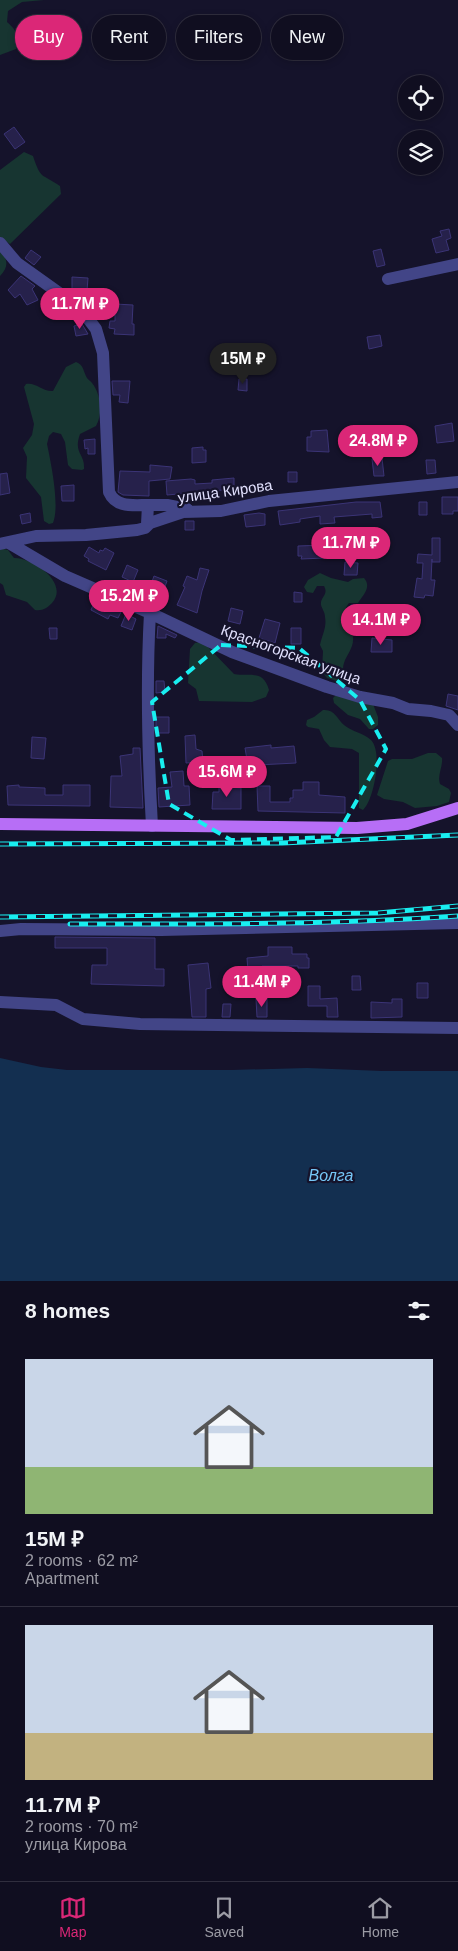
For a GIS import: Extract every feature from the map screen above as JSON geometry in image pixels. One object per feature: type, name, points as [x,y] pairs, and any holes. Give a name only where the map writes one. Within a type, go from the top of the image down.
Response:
[{"type":"main road","points":[[0,824],[375,827],[420,821],[458,808]]},
{"type":"street","points":[[0,243],[17,263],[80,308],[96,329],[103,353],[109,492],[115,501],[121,504],[167,505],[195,511]]},
{"type":"street","points":[[388,279],[458,264]]},
{"type":"street","name":"улица Кирова","points":[[4,544],[36,536],[137,530],[145,528],[147,524],[178,513],[221,511],[269,501],[458,482]]},
{"type":"street","points":[[147,524],[148,505]]},
{"type":"street","name":"Красногорская улица","points":[[4,544],[65,576],[258,663],[360,697],[388,702],[408,709],[449,715],[458,725]]},
{"type":"street","points":[[150,613],[148,657],[152,826]]},
{"type":"street","points":[[0,931],[21,929],[161,930],[458,923]]},
{"type":"street","points":[[0,1002],[56,1005],[83,1019],[140,1024],[458,1028]]},
{"type":"highlighted area","points":[[221,645],[299,648],[360,700],[386,749],[336,837],[231,840],[169,804],[152,702]]},
{"type":"green space","points":[[0,0],[44,0],[22,2],[8,11],[7,22],[15,31],[15,49],[0,55]]},
{"type":"green space","points":[[24,152],[33,156],[42,175],[60,186],[61,194],[10,244],[0,237],[0,170]]},
{"type":"green space","points":[[0,249],[5,257],[6,266],[0,276]]},
{"type":"green space","points":[[76,362],[82,367],[87,378],[95,388],[99,398],[100,416],[96,426],[80,434],[78,450],[84,464],[84,469],[82,470],[72,469],[68,465],[65,442],[61,434],[53,432],[49,436],[47,444],[56,506],[53,523],[49,524],[44,521],[41,497],[26,478],[27,457],[23,448],[32,435],[34,424],[24,387],[26,384],[30,384],[53,391],[66,367]]},
{"type":"green space","points":[[0,548],[8,550],[14,558],[22,559],[39,567],[53,580],[56,587],[56,595],[52,603],[43,610],[35,610],[27,602],[6,595],[3,585],[0,583]]},
{"type":"green space","points":[[320,573],[348,582],[353,579],[364,578],[367,585],[366,591],[358,603],[349,603],[346,608],[345,616],[353,641],[343,665],[344,679],[340,682],[327,678],[322,672],[323,651],[320,645],[325,628],[325,614],[321,602],[326,592],[324,586],[317,586],[313,593],[307,592],[304,587],[308,580]]},
{"type":"green space","points":[[200,642],[207,646],[234,674],[260,676],[269,690],[266,697],[252,702],[199,701],[196,689],[188,683],[190,649],[195,643]]},
{"type":"green space","points":[[336,695],[373,704],[378,717],[378,725],[373,729],[369,729],[360,719],[348,715],[334,703],[333,698]]},
{"type":"green space","points":[[323,710],[333,713],[344,725],[371,740],[375,746],[377,765],[374,787],[371,797],[363,810],[359,808],[359,753],[352,749],[330,747],[319,729],[306,725],[307,720]]},
{"type":"green space","points":[[428,753],[436,753],[442,758],[439,781],[451,793],[449,802],[437,806],[415,808],[403,802],[384,799],[377,795],[388,761],[392,759],[412,759]]},
{"type":"water","name":"Волга","points":[[0,1058],[41,1067],[67,1070],[307,1068],[382,1071],[458,1071],[458,1281],[0,1281]]},
{"type":"building","points":[[14,127],[25,142],[15,149],[4,134]]},
{"type":"building","points":[[449,229],[451,238],[446,240],[449,250],[436,253],[432,239],[442,236],[440,231]]},
{"type":"building","points":[[381,249],[385,265],[377,267],[373,251]]},
{"type":"building","points":[[31,250],[41,257],[34,265],[25,258]]},
{"type":"building","points":[[21,276],[35,286],[32,289],[38,300],[27,305],[20,294],[15,298],[8,290]]},
{"type":"building","points":[[72,277],[88,278],[87,291],[72,290]]},
{"type":"building","points":[[115,304],[133,305],[132,324],[134,324],[134,335],[114,334],[115,329],[109,328],[110,321],[115,321]]},
{"type":"building","points":[[82,324],[88,334],[76,336],[74,326]]},
{"type":"building","points":[[380,335],[382,346],[369,349],[367,337]]},
{"type":"building","points":[[239,379],[247,379],[247,391],[238,390]]},
{"type":"building","points":[[112,381],[130,381],[128,403],[119,402],[120,395],[113,395]]},
{"type":"building","points":[[452,423],[454,441],[437,443],[435,426]]},
{"type":"building","points":[[327,430],[329,452],[307,451],[307,437],[311,437],[311,431]]},
{"type":"building","points":[[370,432],[372,448],[354,449],[353,434]]},
{"type":"building","points":[[95,439],[95,454],[88,454],[88,448],[85,449],[84,440]]},
{"type":"building","points":[[203,447],[203,450],[206,450],[206,462],[192,463],[192,448]]},
{"type":"building","points":[[382,458],[384,476],[374,476],[372,459]]},
{"type":"building","points":[[426,460],[435,460],[436,473],[427,474]]},
{"type":"building","points":[[150,465],[172,467],[170,479],[149,481],[149,496],[123,495],[118,492],[120,471],[150,472]]},
{"type":"building","points":[[288,472],[297,472],[297,482],[288,482]]},
{"type":"building","points":[[7,473],[10,493],[0,495],[0,474]]},
{"type":"building","points":[[234,478],[234,489],[167,495],[166,481],[191,479],[195,480],[195,484],[212,483],[212,480]]},
{"type":"building","points":[[74,485],[74,501],[62,501],[61,486]]},
{"type":"building","points":[[442,497],[458,497],[458,511],[453,511],[453,514],[442,514]]},
{"type":"building","points":[[356,502],[380,502],[382,517],[372,518],[372,514],[334,517],[335,523],[320,524],[320,516],[280,525],[278,511]]},
{"type":"building","points":[[419,502],[427,502],[427,515],[419,515]]},
{"type":"building","points":[[30,513],[31,522],[22,524],[20,515]]},
{"type":"building","points":[[265,514],[265,525],[246,527],[244,515]]},
{"type":"building","points":[[185,521],[194,521],[194,530],[185,530]]},
{"type":"building","points":[[432,538],[440,538],[440,562],[432,562],[432,559],[431,580],[435,580],[433,596],[425,595],[424,598],[414,597],[417,578],[422,579],[423,563],[417,563],[418,554],[432,555]]},
{"type":"building","points":[[325,545],[325,558],[301,559],[302,556],[298,556],[298,546]]},
{"type":"building","points":[[89,547],[99,553],[100,550],[103,551],[105,548],[114,553],[106,570],[88,561],[89,559],[84,556]]},
{"type":"building","points":[[345,562],[358,563],[357,575],[344,575]]},
{"type":"building","points":[[127,565],[138,570],[133,582],[122,577]]},
{"type":"building","points":[[200,568],[209,570],[197,613],[177,605],[185,587],[183,586],[187,576],[197,580]]},
{"type":"building","points":[[154,576],[167,581],[163,592],[150,587]]},
{"type":"building","points":[[294,592],[302,593],[302,602],[294,602]]},
{"type":"building","points":[[96,598],[122,610],[118,618],[110,615],[108,619],[91,610]]},
{"type":"building","points":[[351,605],[369,606],[369,617],[358,617],[358,620],[350,620]]},
{"type":"building","points":[[231,608],[243,611],[240,624],[228,621]]},
{"type":"building","points":[[126,614],[136,619],[132,630],[121,626]]},
{"type":"building","points":[[265,619],[280,623],[275,643],[259,638]]},
{"type":"building","points":[[158,626],[177,635],[175,638],[166,634],[166,638],[157,638]]},
{"type":"building","points":[[49,628],[57,628],[57,639],[50,639]]},
{"type":"building","points":[[291,628],[301,628],[301,644],[291,644]]},
{"type":"building","points":[[372,638],[392,640],[392,652],[371,652]]},
{"type":"building","points":[[156,681],[164,681],[165,692],[156,693]]},
{"type":"building","points":[[448,694],[458,696],[458,710],[446,706]]},
{"type":"building","points":[[156,717],[169,717],[169,733],[156,733]]},
{"type":"building","points":[[195,735],[196,749],[202,751],[203,762],[186,763],[185,736]]},
{"type":"building","points":[[32,737],[46,738],[44,759],[31,758]]},
{"type":"building","points":[[271,745],[271,748],[294,746],[296,763],[257,765],[259,782],[251,783],[245,748]]},
{"type":"building","points":[[133,748],[140,748],[143,808],[110,807],[111,776],[122,776],[120,756],[133,754]]},
{"type":"building","points":[[183,771],[184,786],[189,786],[190,805],[159,807],[158,788],[172,787],[170,772]]},
{"type":"building","points":[[303,782],[319,782],[319,795],[345,797],[345,813],[258,811],[257,786],[270,786],[270,802],[290,802],[290,798],[293,798],[293,790],[303,790]]},
{"type":"building","points":[[19,785],[19,787],[45,788],[45,795],[63,795],[63,785],[90,785],[90,806],[8,805],[7,786]]},
{"type":"building","points":[[219,786],[241,788],[241,809],[212,809],[213,792],[219,792]]},
{"type":"building","points":[[55,937],[155,938],[155,969],[164,969],[164,986],[91,984],[92,965],[107,965],[107,948],[55,948]]},
{"type":"building","points":[[268,947],[292,947],[292,954],[307,954],[309,968],[298,968],[298,966],[262,966],[262,969],[248,971],[247,958],[268,956]]},
{"type":"building","points":[[208,963],[211,988],[206,989],[206,1017],[192,1017],[188,965]]},
{"type":"building","points":[[352,976],[360,976],[361,990],[352,990]]},
{"type":"building","points":[[417,983],[428,983],[428,998],[417,998]]},
{"type":"building","points":[[308,986],[320,986],[320,999],[337,998],[338,1017],[327,1017],[327,1006],[308,1006]]},
{"type":"building","points":[[256,999],[267,999],[267,1017],[257,1017]]},
{"type":"building","points":[[392,999],[402,999],[402,1017],[371,1018],[371,1002],[392,1003]]},
{"type":"building","points":[[223,1004],[231,1004],[230,1017],[222,1017]]},
{"type":"railway","points":[[0,844],[282,843],[458,835]]},
{"type":"railway","points":[[0,917],[378,913],[458,906]]},
{"type":"railway","points":[[70,924],[216,924],[458,916]]}]
